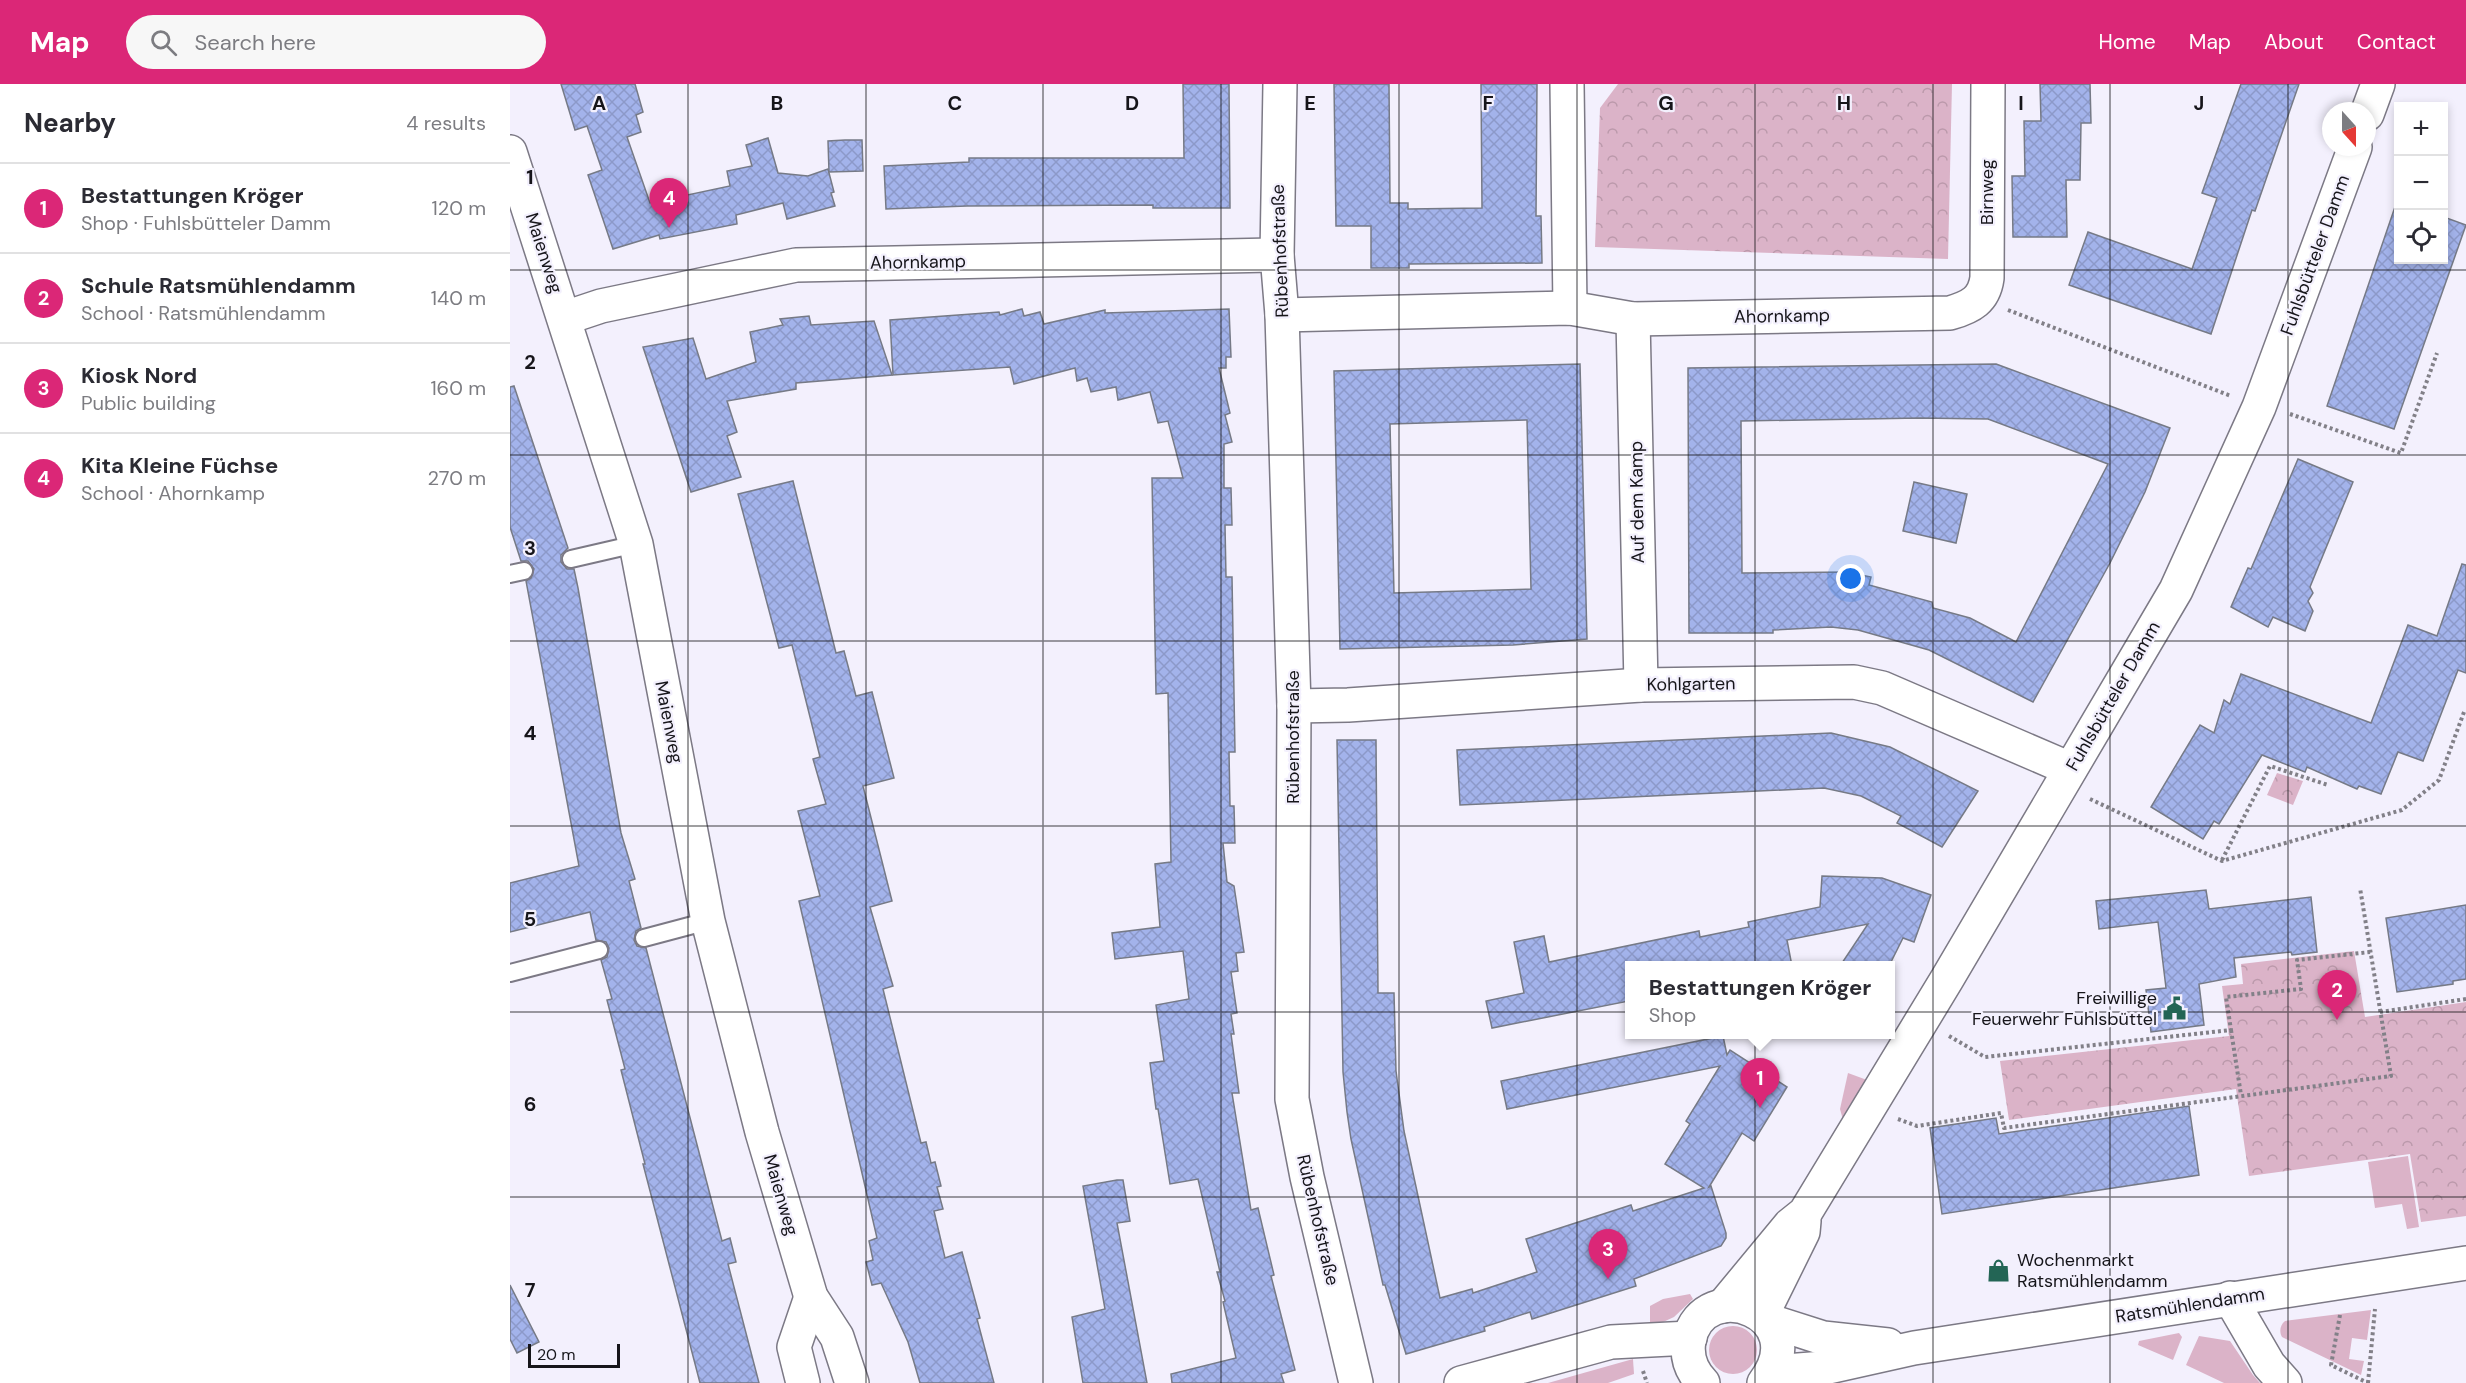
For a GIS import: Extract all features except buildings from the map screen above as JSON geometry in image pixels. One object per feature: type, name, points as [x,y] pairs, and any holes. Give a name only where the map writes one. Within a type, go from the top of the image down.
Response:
[{"type":"street","name":"Rübenhofstraße","points":[[1280,84],[1276,255],[1282,315],[1294,706],[1292,1099],[1307,1177],[1356,1383]]},
{"type":"street","points":[[1567,84],[1570,308]]},
{"type":"street","name":"Birnweg","points":[[1980,299],[1985,290],[1987,278],[1988,84]]},
{"type":"street","points":[[2371,102],[2378,84]]},
{"type":"street","name":"Maienweg","points":[[510,152],[636,544],[708,921],[762,1132],[811,1297],[837,1337],[852,1383]]},
{"type":"street","name":"Fuhlsbütteler Damm","points":[[1723,1306],[1790,1225],[1805,1213],[1947,979],[2176,590],[2260,405],[2352,156]]},
{"type":"street","name":"Ahornkamp","points":[[565,318],[601,306],[796,265],[1276,255]]},
{"type":"street","name":"Ahornkamp","points":[[1282,315],[1570,308],[1633,319],[1950,312],[1968,308],[1980,299]]},
{"type":"street","name":"Auf dem Kamp","points":[[1633,319],[1641,685]]},
{"type":"street","name":"Kohlgarten","points":[[1294,706],[1348,705],[1641,685],[1854,682],[1882,688],[2066,778]]},
{"type":"street","name":"Fuhlsbütteler Damm","points":[[1765,1318],[1803,1232],[1805,1213]]},
{"type":"street","name":"Ratsmühlendamm","points":[[1768,1377],[1824,1368],[1914,1348],[2466,1263]]},
{"type":"street","points":[[803,1383],[794,1347],[811,1297]]},
{"type":"street","points":[[2230,1298],[2270,1365],[2285,1383]]},
{"type":"street","name":"Ratsmühlendamm","points":[[1723,1306],[1737,1305],[1751,1308],[1765,1318],[1823,1338],[1914,1348]]},
{"type":"street","points":[[1690,1380],[1688,1350],[1694,1327],[1702,1317],[1723,1306]]},
{"type":"street","name":"Ratsmühlendamm","points":[[1765,1318],[1775,1332],[1778,1346],[1778,1359],[1768,1377]]},
{"type":"street","points":[[1461,1383],[1611,1342],[1690,1338]]},
{"type":"lane","points":[[571,559],[636,544]]},
{"type":"lane","points":[[644,938],[708,921]]},
{"type":"lane","points":[[510,973],[599,950]]},
{"type":"path","points":[[1980,299],[2260,405],[2401,453],[2438,353]]},
{"type":"path","points":[[2066,778],[2222,861],[2402,810],[2439,780],[2464,712],[2466,712]]},
{"type":"path","points":[[2222,861],[2270,766],[2328,785]]},
{"type":"path","points":[[1910,1124],[1917,1126],[2001,1113],[2004,1128],[2391,1076],[2360,888]]},
{"type":"path","points":[[2241,1095],[2226,997],[2301,989],[2297,960],[2370,952]]},
{"type":"path","points":[[2380,1012],[2466,999]]},
{"type":"path","points":[[1960,1043],[1985,1057],[2231,1030]]},
{"type":"path","points":[[2342,1309],[2331,1365],[2368,1383],[2378,1276]]},
{"type":"green space","points":[[1618,84],[1952,84],[1948,259],[1595,247],[1600,108]]},
{"type":"green space","points":[[2277,773],[2303,781],[2293,805],[2267,795]]},
{"type":"green space","points":[[2354,951],[2365,1017],[2466,1002],[2466,1216],[2421,1222],[2410,1154],[2249,1176],[2236,1089],[2009,1120],[2000,1061],[2229,1036],[2222,986],[2243,984],[2241,964]]},
{"type":"green space","points":[[1848,1073],[1867,1080],[1843,1120],[1840,1109]]},
{"type":"green space","points":[[2408,1156],[2419,1227],[2407,1229],[2402,1204],[2375,1208],[2368,1162]]},
{"type":"green space","points":[[1690,1294],[1693,1299],[1674,1317],[1650,1328],[1650,1306],[1663,1299]]},
{"type":"green space","points":[[2371,1310],[2367,1340],[2352,1338],[2349,1359],[2364,1361],[2361,1375],[2282,1337],[2280,1333],[2285,1321]]},
{"type":"green space","points":[[1733,1326],[1750,1333],[1757,1350],[1750,1367],[1733,1374],[1716,1367],[1709,1350],[1716,1333]]},
{"type":"green space","points":[[2179,1333],[2182,1337],[2173,1360],[2138,1345],[2139,1341]]},
{"type":"green space","points":[[2199,1336],[2230,1341],[2260,1383],[2224,1383],[2186,1365]]},
{"type":"green space","points":[[1633,1359],[1634,1374],[1608,1383],[1548,1383]]},
{"type":"place","name":"Kita Kleine Füchse","points":[[669,228]]},
{"type":"place","name":"Freiwillige Feuerwehr Fuhlsbüttel","points":[[2175,1008]]},
{"type":"place","name":"Schule Ratsmühlendamm","points":[[2337,1020]]},
{"type":"place","name":"Bestattungen Kröger","points":[[1760,1108]]},
{"type":"place","name":"Wochenmarkt Ratsmühlendamm","points":[[1999,1270]]},
{"type":"place","name":"Kiosk Nord","points":[[1608,1279]]}]
